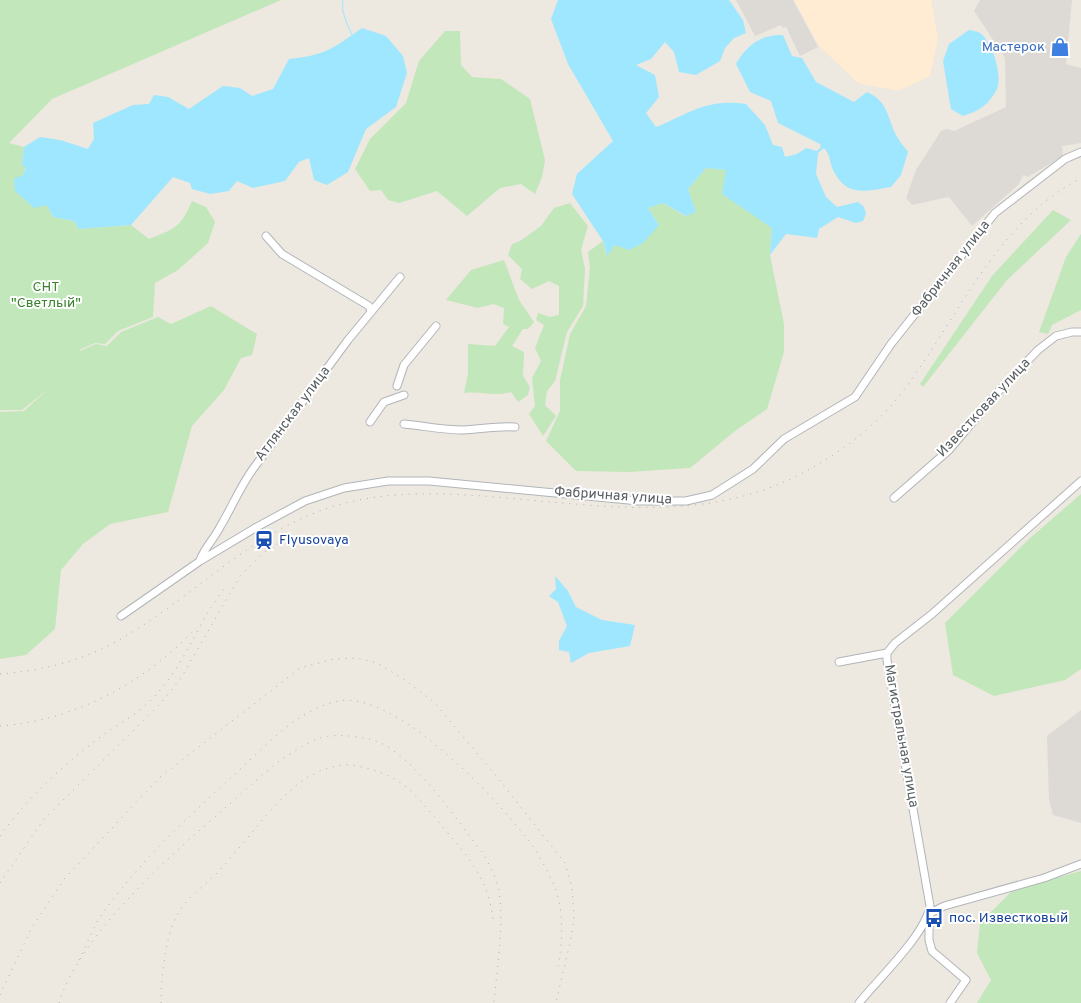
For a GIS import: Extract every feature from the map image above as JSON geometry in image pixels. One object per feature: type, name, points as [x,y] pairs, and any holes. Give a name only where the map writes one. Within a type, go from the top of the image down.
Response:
[{"type":"street","name":"Фабричная улица","points":[[121,616],[200,560],[305,502],[344,488],[388,481],[429,481],[638,501],[686,500],[712,495],[753,469],[784,439],[855,397],[891,344],[995,213],[1065,159],[1081,152]]},
{"type":"street","points":[[266,236],[282,254],[323,278],[332,286],[370,306],[371,311]]},
{"type":"street","name":"Атлянская улица","points":[[200,560],[204,549],[215,537],[243,483],[371,311],[400,277]]},
{"type":"street","points":[[397,386],[404,366],[436,326]]},
{"type":"street","name":"Известковая улица","points":[[894,498],[949,450],[996,394],[1038,350],[1056,336],[1081,332]]},
{"type":"street","points":[[370,422],[384,402],[404,395]]},
{"type":"street","points":[[404,424],[425,426],[430,429],[514,427]]},
{"type":"street","name":"Магистральная улица","points":[[950,1003],[966,980],[932,951],[929,940],[930,906],[887,660],[888,653],[895,643],[932,614],[1081,481]]},
{"type":"street","points":[[839,662],[888,653]]},
{"type":"street","points":[[859,1003],[914,938],[929,914],[944,906],[1026,883],[1081,864]]},
{"type":"shaded area","points":[[736,0],[793,0],[818,47],[800,56],[786,27],[783,28],[781,25],[755,36]]},
{"type":"shaded area","points":[[794,0],[931,0],[938,39],[930,76],[898,91],[858,83],[819,46]]},
{"type":"shaded area","points":[[980,0],[1072,0],[1066,64],[1081,68],[1081,143],[1062,146],[1063,156],[1028,177],[1023,175],[1019,184],[972,226],[949,197],[912,205],[906,198],[916,170],[941,131],[947,129],[954,131],[1006,107],[1005,58],[974,11]]},
{"type":"shaded area","points":[[1081,710],[1081,823],[1053,815],[1049,799],[1047,736]]},
{"type":"green space","name":"СНТ \"Светлый\"","points":[[0,0],[281,0],[52,99],[9,143],[24,147],[22,165],[26,167],[23,175],[47,205],[53,217],[74,221],[79,229],[131,225],[149,239],[176,226],[192,201],[206,207],[215,222],[208,243],[178,270],[155,283],[153,317],[118,331],[105,344],[95,343],[80,351],[96,344],[107,346],[121,332],[158,317],[171,324],[211,306],[257,334],[252,355],[241,358],[224,390],[192,426],[168,512],[110,524],[83,544],[61,570],[55,629],[26,655],[0,659],[0,412],[24,411],[48,389],[22,410],[0,410]]},
{"type":"green space","points":[[445,31],[460,31],[461,65],[472,77],[501,79],[530,99],[545,160],[542,177],[535,194],[521,184],[500,188],[467,216],[437,191],[399,203],[388,200],[381,190],[370,191],[355,169],[370,139],[406,103],[419,61]]},
{"type":"green space","points":[[706,168],[726,170],[749,211],[772,228],[770,255],[784,324],[784,352],[767,409],[735,431],[690,468],[629,472],[576,471],[546,441],[560,411],[560,380],[570,334],[586,306],[590,268],[588,252],[603,241],[606,255],[615,245],[659,225],[648,208],[663,203],[685,216],[696,212],[688,189]]},
{"type":"green space","points":[[570,203],[588,226],[581,250],[585,269],[583,306],[567,332],[555,381],[547,391],[545,405],[556,416],[543,436],[529,414],[535,406],[532,378],[541,361],[535,348],[544,325],[536,320],[538,313],[550,317],[559,315],[559,286],[549,281],[532,289],[520,279],[522,269],[508,255],[512,244],[520,241],[541,226],[554,208]]},
{"type":"green space","points":[[1053,210],[1071,220],[1007,280],[923,387],[920,384],[992,276]]},
{"type":"green space","points":[[1081,234],[1081,310],[1052,325],[1048,334],[1039,332],[1066,257]]},
{"type":"green space","points":[[504,260],[519,300],[534,322],[528,329],[523,329],[512,346],[524,352],[523,376],[530,387],[528,395],[518,402],[511,392],[499,394],[464,393],[468,373],[468,344],[495,346],[509,327],[503,324],[504,308],[493,304],[478,308],[446,300],[471,270]]},
{"type":"green space","points":[[1081,494],[1081,669],[1065,680],[994,696],[953,675],[945,623],[1029,539]]},
{"type":"green space","points":[[1081,871],[1081,1003],[977,1003],[991,980],[977,953],[980,923],[1013,890]]},
{"type":"water","points":[[558,0],[729,0],[743,20],[746,33],[734,38],[725,48],[720,61],[696,75],[679,72],[674,52],[665,42],[651,59],[636,65],[655,75],[659,97],[646,113],[656,127],[709,105],[720,103],[746,104],[765,125],[773,145],[782,147],[785,157],[797,154],[806,148],[817,151],[821,147],[820,144],[778,123],[771,101],[750,92],[736,64],[744,52],[755,42],[775,35],[783,35],[792,56],[802,58],[816,82],[854,102],[867,92],[883,104],[896,136],[908,152],[901,175],[891,187],[865,191],[851,189],[838,179],[824,148],[818,153],[816,174],[826,197],[837,207],[858,202],[864,207],[866,214],[863,221],[856,223],[838,217],[819,229],[817,238],[786,234],[770,255],[772,228],[722,194],[726,170],[706,168],[688,189],[696,212],[686,216],[663,203],[648,208],[659,225],[643,243],[629,250],[615,245],[607,256],[603,241],[572,194],[577,174],[613,141],[568,64],[551,19]]},
{"type":"water","points":[[362,28],[386,36],[403,56],[407,73],[396,107],[366,129],[348,172],[327,185],[314,180],[309,158],[299,162],[285,181],[253,188],[237,181],[229,191],[210,194],[192,189],[190,183],[173,177],[131,225],[79,229],[74,221],[53,217],[47,205],[34,208],[15,191],[14,179],[23,175],[26,168],[22,165],[24,147],[40,137],[60,140],[88,149],[94,139],[93,123],[133,105],[149,104],[154,95],[168,97],[189,109],[223,86],[240,88],[252,96],[273,89],[289,59],[328,50]]},
{"type":"water","points":[[969,30],[980,33],[989,44],[996,60],[999,78],[996,91],[989,101],[978,110],[963,116],[951,109],[943,61],[949,44]]},
{"type":"water","points":[[555,576],[568,591],[576,607],[602,620],[635,625],[630,646],[589,653],[571,663],[569,652],[559,650],[559,641],[567,626],[558,602],[549,596],[556,589]]},
{"type":"waterway","points":[[343,0],[343,13],[352,35]]},
{"type":"railway","points":[[0,674],[47,667],[93,653],[150,621],[257,543],[285,527],[316,513],[349,502],[385,496],[440,494],[619,507],[660,507],[700,504],[740,497],[779,484],[817,465],[840,450],[862,434],[882,415],[900,395],[921,366],[979,276],[1000,248],[1024,221],[1050,198],[1081,178]]},
{"type":"railway","points":[[0,883],[44,819],[160,704],[181,678],[240,576],[263,553],[290,536]]},
{"type":"railway","points":[[0,836],[35,794],[60,770],[103,735],[138,711],[161,689],[181,661],[206,616],[225,588]]},
{"type":"railway","points":[[0,726],[28,723],[55,716],[107,695],[155,665],[196,628]]},
{"type":"railway","points":[[0,995],[31,929],[65,878],[159,778],[300,668],[334,659],[357,658],[377,663],[405,680],[434,702],[565,863],[572,887],[574,915],[572,934],[556,1003]]},
{"type":"railway","points":[[79,960],[99,918],[149,857],[200,806],[282,730],[309,712],[339,701],[362,702],[387,712],[414,728],[466,772],[525,836],[541,859],[554,885],[560,904],[562,925],[558,966]]},
{"type":"railway","points":[[59,1003],[70,977],[86,950],[106,924],[178,849],[245,790],[291,753],[317,739],[336,736],[369,739],[384,745],[400,756],[431,787],[482,852],[490,866],[499,891],[500,947],[494,1003]]},
{"type":"railway","points":[[161,1003],[166,947],[172,926],[180,911],[189,899],[228,861],[284,797],[308,777],[334,766],[350,765],[383,773],[403,784],[411,791],[476,869],[487,893],[493,921]]},
{"type":"place","name":"Мастерок","points":[[1060,47]]},
{"type":"place","name":"Flyusovaya","points":[[264,540]]},
{"type":"place","name":"пос. Известковый","points":[[934,918]]}]
